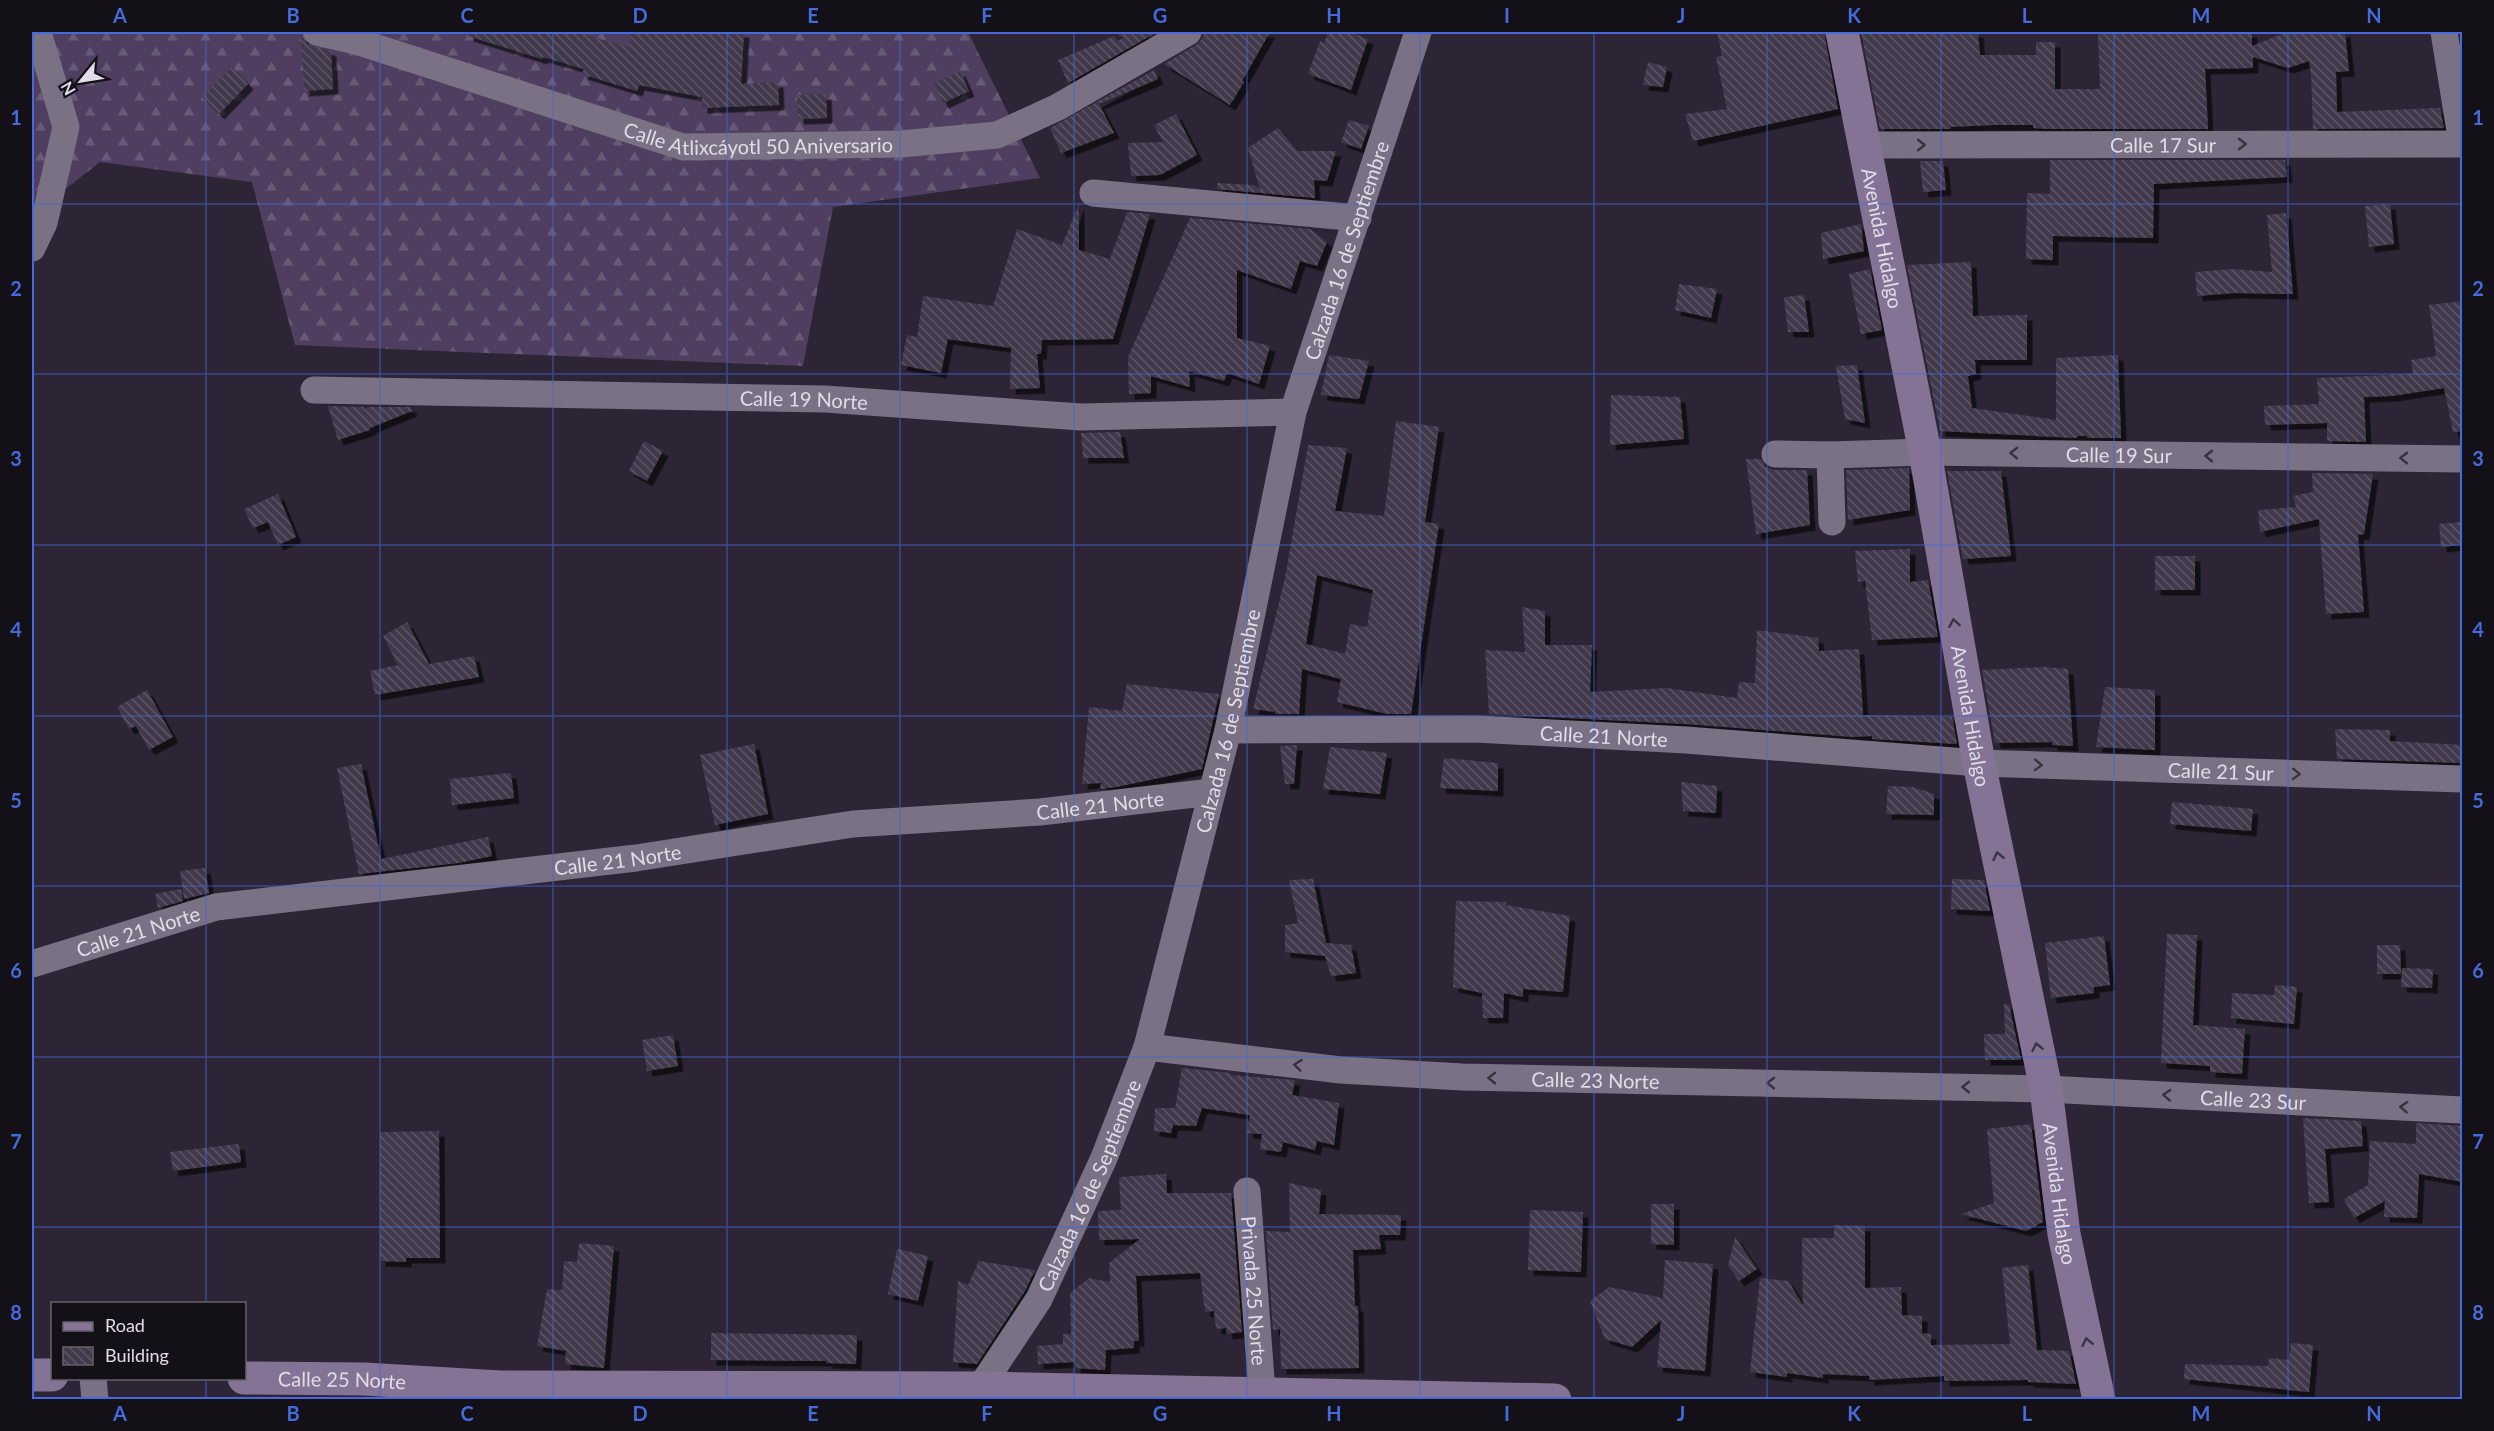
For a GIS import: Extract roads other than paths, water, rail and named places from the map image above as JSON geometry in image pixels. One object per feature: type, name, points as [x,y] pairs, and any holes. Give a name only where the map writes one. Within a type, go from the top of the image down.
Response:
[{"type":"street","points":[[32,248],[44,223],[66,127],[38,32]]},
{"type":"street","name":"Calle Atlixcáyotl 50 Aniversario","points":[[318,32],[356,41],[683,147],[901,144],[997,135],[1058,107],[1188,32]]},
{"type":"street","name":"Calzada 16 de Septiembre","points":[[957,1392],[1039,1299],[1104,1158],[1147,1047],[1228,730],[1293,412],[1418,32]]},
{"type":"street","name":"Avenida Hidalgo","points":[[1842,32],[1925,452],[1979,763],[2046,1089],[2064,1234],[2099,1400]]},
{"type":"street","points":[[2444,32],[2463,143]]},
{"type":"street","name":"Calle 17 Sur","points":[[1863,145],[2463,143]]},
{"type":"street","points":[[1093,193],[1358,218]]},
{"type":"street","name":"Calle 19 Norte","points":[[314,390],[825,399],[1081,417],[1293,412]]},
{"type":"street","name":"Calle 19 Sur","points":[[1774,454],[1925,452],[2463,459]]},
{"type":"street","points":[[1830,455],[1832,522]]},
{"type":"street","name":"Calle 21 Norte","points":[[1228,730],[1476,729],[1686,740],[1979,763]]},
{"type":"street","name":"Calle 21 Sur","points":[[1979,763],[2463,779]]},
{"type":"street","name":"Calle 21 Norte","points":[[32,964],[216,907],[636,858],[853,824],[1040,812],[1212,792]]},
{"type":"street","name":"Calle 23 Norte","points":[[1147,1047],[1341,1070],[1462,1077],[2046,1089]]},
{"type":"street","name":"Calle 23 Sur","points":[[2046,1089],[2463,1110]]},
{"type":"street","name":"Privada 25 Norte","points":[[1247,1191],[1262,1392]]},
{"type":"street","points":[[32,1375],[51,1376]]},
{"type":"street","name":"Calle 25 Norte","points":[[246,1378],[364,1379],[501,1393],[1262,1392],[1555,1400]]},
{"type":"street","points":[[93,1380],[95,1400]]}]
